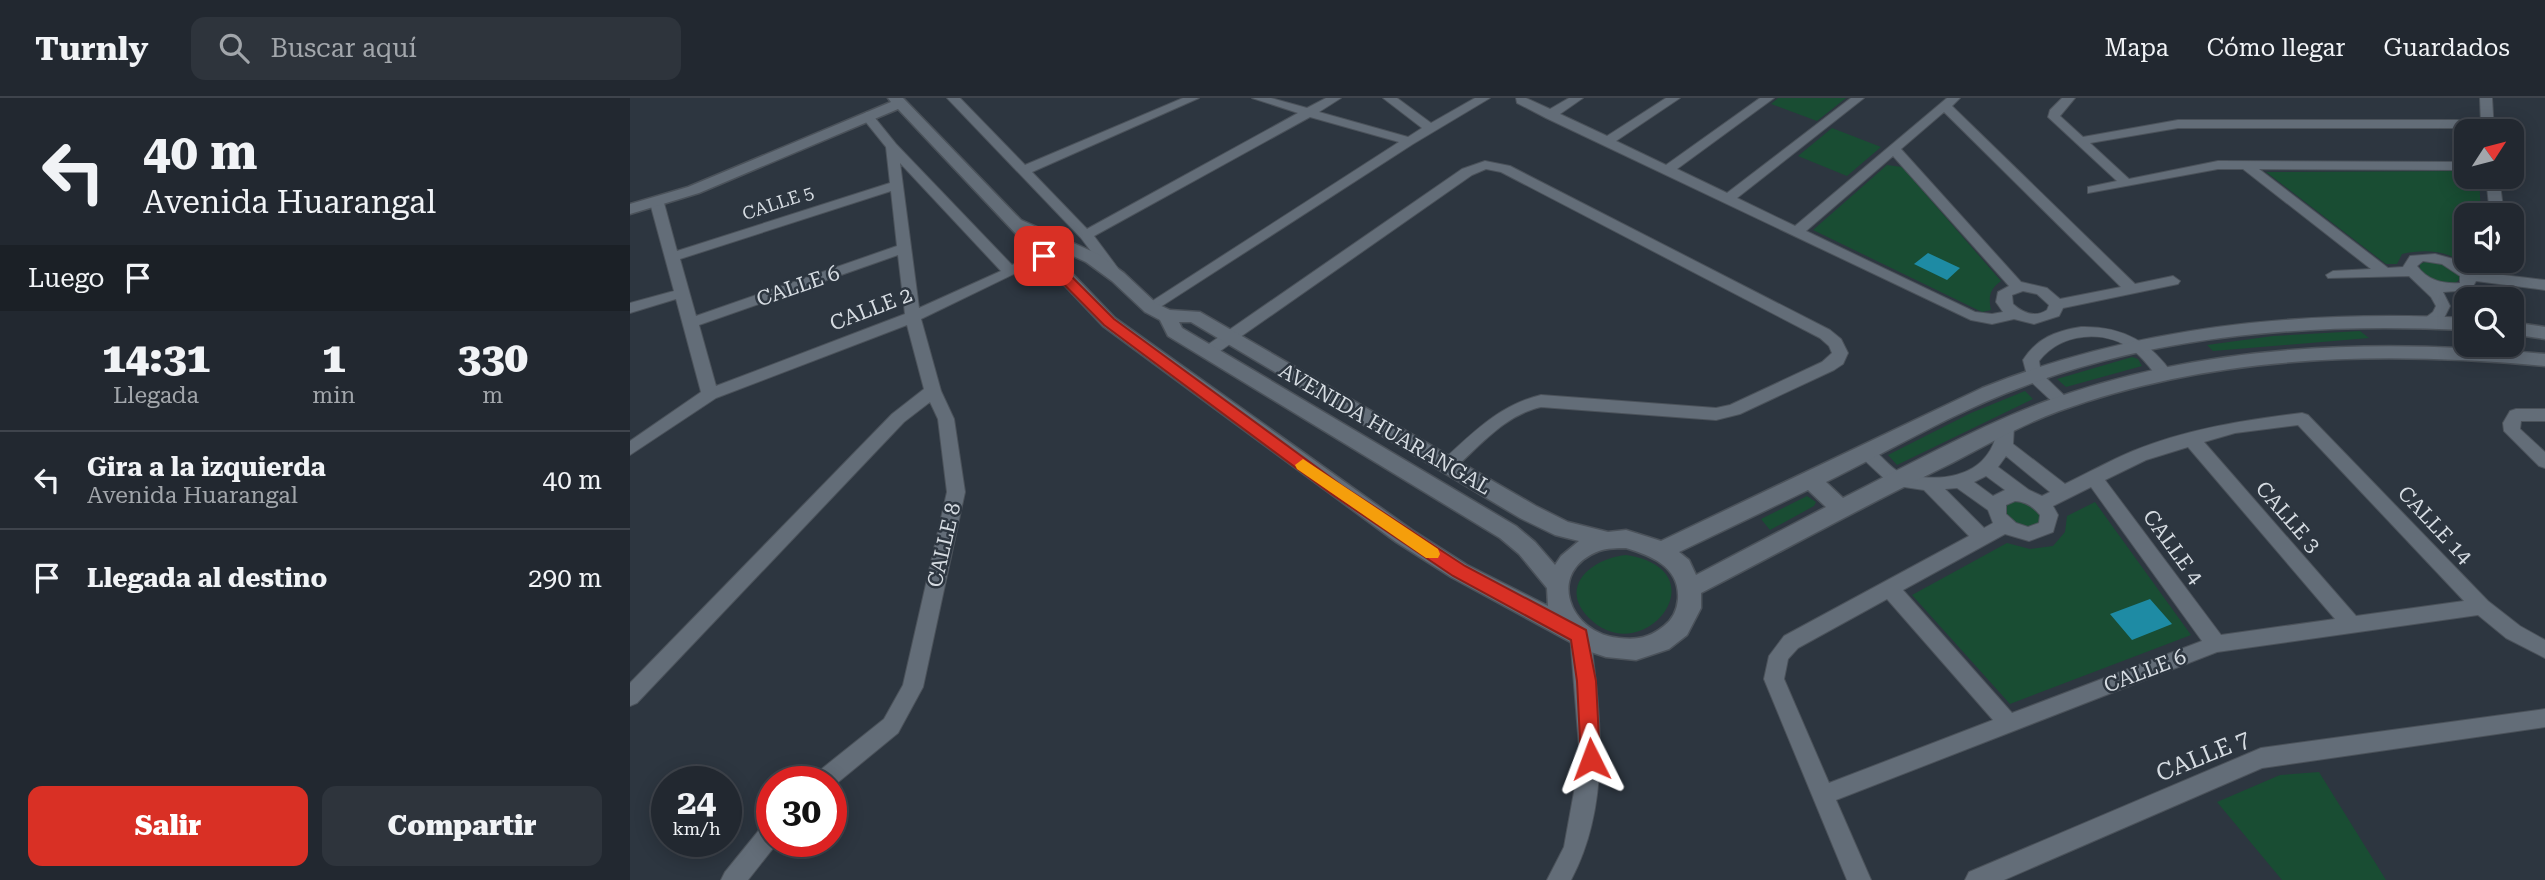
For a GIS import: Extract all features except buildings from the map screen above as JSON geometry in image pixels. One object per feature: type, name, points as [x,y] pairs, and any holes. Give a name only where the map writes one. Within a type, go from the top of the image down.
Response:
[{"type":"street","points":[[953,98],[1086,235],[1118,277]]},
{"type":"street","points":[[1022,171],[1193,98]]},
{"type":"street","points":[[1258,98],[1409,141]]},
{"type":"street","points":[[1086,235],[1335,98]]},
{"type":"street","points":[[1390,98],[1430,128]]},
{"type":"street","points":[[1159,312],[1409,141],[1484,98]]},
{"type":"street","points":[[1550,115],[1577,98]]},
{"type":"street","points":[[1606,142],[1674,98]]},
{"type":"street","points":[[1666,171],[1768,98]]},
{"type":"street","points":[[1727,200],[1858,98]]},
{"type":"street","points":[[2069,98],[2054,113],[2054,117],[2125,182]]},
{"type":"street","points":[[2486,98],[2487,119]]},
{"type":"street","points":[[630,209],[710,185],[898,100]]},
{"type":"street","name":"AVENIDA HUARANGAL","points":[[898,100],[1109,322],[1335,489],[1459,571],[1577,633]]},
{"type":"street","points":[[1521,100],[1970,315],[1990,320],[2013,313]]},
{"type":"street","points":[[1795,233],[1949,102],[2133,290]]},
{"type":"street","points":[[867,116],[892,147],[1010,272]]},
{"type":"street","points":[[2080,141],[2178,124],[2454,124]]},
{"type":"street","name":"CALLE 8","points":[[842,766],[891,726],[913,687],[956,492],[946,419],[933,391],[913,317],[892,147]]},
{"type":"street","points":[[1894,149],[2017,286]]},
{"type":"street","points":[[2246,164],[2383,271]]},
{"type":"street","points":[[1208,352],[1467,172],[1485,165],[1504,169],[1825,334],[1836,343],[1840,353],[1837,360],[1828,366],[1734,410],[1716,414],[1541,401],[1523,403],[1509,411],[1448,466]]},
{"type":"street","points":[[2093,190],[2218,165],[2454,166]]},
{"type":"street","name":"CALLE 5","points":[[672,257],[897,185]]},
{"type":"street","points":[[657,203],[710,394]]},
{"type":"street","name":"AVENIDA HUARANGAL","points":[[1018,225],[1073,247],[1118,277],[1159,312],[1174,332],[1508,532],[1527,548],[1557,584]]},
{"type":"street","name":"CALLE 6","points":[[690,323],[905,248]]},
{"type":"street","name":"CALLE 2","points":[[630,449],[710,394],[913,317],[1044,256]]},
{"type":"street","points":[[2412,271],[2411,262],[2415,258],[2429,257],[2456,265],[2469,287],[2504,278],[2545,285]]},
{"type":"street","points":[[2333,275],[2412,271],[2438,295],[2443,306],[2439,315],[2428,322]]},
{"type":"street","points":[[2503,273],[2504,278]]},
{"type":"street","points":[[2076,333],[2055,309],[2051,297],[2042,290],[2017,286],[2005,292],[2003,302],[2013,313],[2044,319],[2055,309],[2173,281]]},
{"type":"street","points":[[2427,283],[2454,288]]},
{"type":"street","points":[[630,308],[682,293]]},
{"type":"street","name":"AVENIDA HUARANGAL","points":[[1159,312],[1194,316],[1448,466],[1551,523],[1606,540]]},
{"type":"street","points":[[2028,318],[2049,340]]},
{"type":"street","points":[[2379,322],[2400,351]]},
{"type":"street","points":[[1663,550],[1968,402],[2034,375],[2138,346],[2241,329],[2379,322],[2454,323]]},
{"type":"street","points":[[2524,330],[2545,333]]},
{"type":"street","points":[[2063,402],[2034,375],[2031,360],[2037,349],[2049,340],[2076,333],[2116,335],[2138,346],[2165,375]]},
{"type":"street","points":[[1691,588],[1897,480],[2063,402],[2165,375],[2290,355],[2400,351],[2545,360]]},
{"type":"street","points":[[630,697],[898,418],[933,391]]},
{"type":"street","points":[[2545,415],[2516,415],[2511,423],[2512,431],[2545,461]]},
{"type":"street","name":"CALLE 14","points":[[2191,439],[2235,427],[2302,419],[2481,607],[2513,632],[2545,650]]},
{"type":"street","points":[[1866,452],[1897,480],[1930,484],[1960,481],[1988,468],[2004,446],[2007,426]]},
{"type":"street","points":[[2041,504],[2140,455],[2191,439]]},
{"type":"street","name":"CALLE 3","points":[[2191,439],[2351,624]]},
{"type":"street","points":[[2004,446],[2063,492]]},
{"type":"street","points":[[1960,481],[1996,507],[1999,520],[2005,525],[2020,533],[2043,531],[2049,522],[2046,509],[1988,468]]},
{"type":"street","name":"CALLE 4","points":[[2093,477],[2216,644]]},
{"type":"street","points":[[1811,480],[1841,509]]},
{"type":"street","points":[[1930,484],[1982,538]]},
{"type":"street","points":[[1996,507],[2005,496],[2023,495]]},
{"type":"street","points":[[1859,880],[1774,679],[1779,656],[1791,642],[2005,525]]},
{"type":"street","points":[[1606,540],[1635,540],[1663,550],[1681,566],[1691,588],[1689,610],[1678,629],[1649,647],[1613,649],[1595,644],[1577,633],[1563,616],[1557,601],[1557,584],[1563,569],[1574,556],[1589,546],[1606,540]]},
{"type":"street","points":[[1890,589],[2008,723]]},
{"type":"street","name":"CALLE 6","points":[[1824,795],[2216,644],[2481,607]]},
{"type":"street","points":[[1559,880],[1575,850],[1591,759],[1586,681],[1577,633]]},
{"type":"street","name":"CALLE 7","points":[[1977,880],[2261,758],[2545,718]]},
{"type":"street","points":[[733,880],[756,852]]},
{"type":"green space","points":[[1778,98],[1846,98],[1817,121],[1771,104]]},
{"type":"green space","points":[[1832,128],[1881,147],[1847,176],[1798,156]]},
{"type":"green space","points":[[1887,165],[1902,167],[2001,281],[1991,293],[1991,310],[1982,312],[1813,230]]},
{"type":"green space","points":[[2454,171],[2454,189],[2480,189],[2480,203],[2454,203],[2454,258],[2428,251],[2415,252],[2402,254],[2397,264],[2386,264],[2266,172]]},
{"type":"green space","points":[[2428,261],[2441,263],[2454,270],[2454,273],[2458,273],[2460,279],[2454,284],[2435,281],[2420,271],[2420,264]]},
{"type":"green space","points":[[2360,331],[2369,338],[2213,351],[2207,345],[2273,336]]},
{"type":"green space","points":[[2132,357],[2138,359],[2142,366],[2066,387],[2057,379]]},
{"type":"green space","points":[[2025,391],[2033,399],[1897,465],[1888,455],[1971,413]]},
{"type":"green space","points":[[1807,496],[1816,502],[1814,506],[1770,530],[1761,519]]},
{"type":"green space","points":[[2012,500],[2030,502],[2044,520],[2034,530],[2007,522],[2003,506]]},
{"type":"green space","points":[[2095,502],[2191,635],[2010,704],[1912,595],[2007,543],[2030,549],[2053,546],[2065,532],[2067,516]]},
{"type":"green space","points":[[1626,555],[1654,564],[1669,579],[1671,596],[1664,612],[1650,626],[1631,633],[1610,631],[1589,618],[1580,606],[1577,595],[1578,585],[1591,568],[1614,557]]},
{"type":"green space","points":[[2319,772],[2386,880],[2282,880],[2217,802],[2280,775]]},
{"type":"water","points":[[1928,253],[1960,268],[1947,280],[1914,264]]},
{"type":"water","points":[[2150,599],[2172,624],[2132,640],[2110,614]]},
{"type":"slow traffic","points":[[1303,465],[1432,554]]},
{"type":"route","points":[[1044,256],[1109,322],[1335,489],[1459,571],[1580,635],[1591,759]]}]
